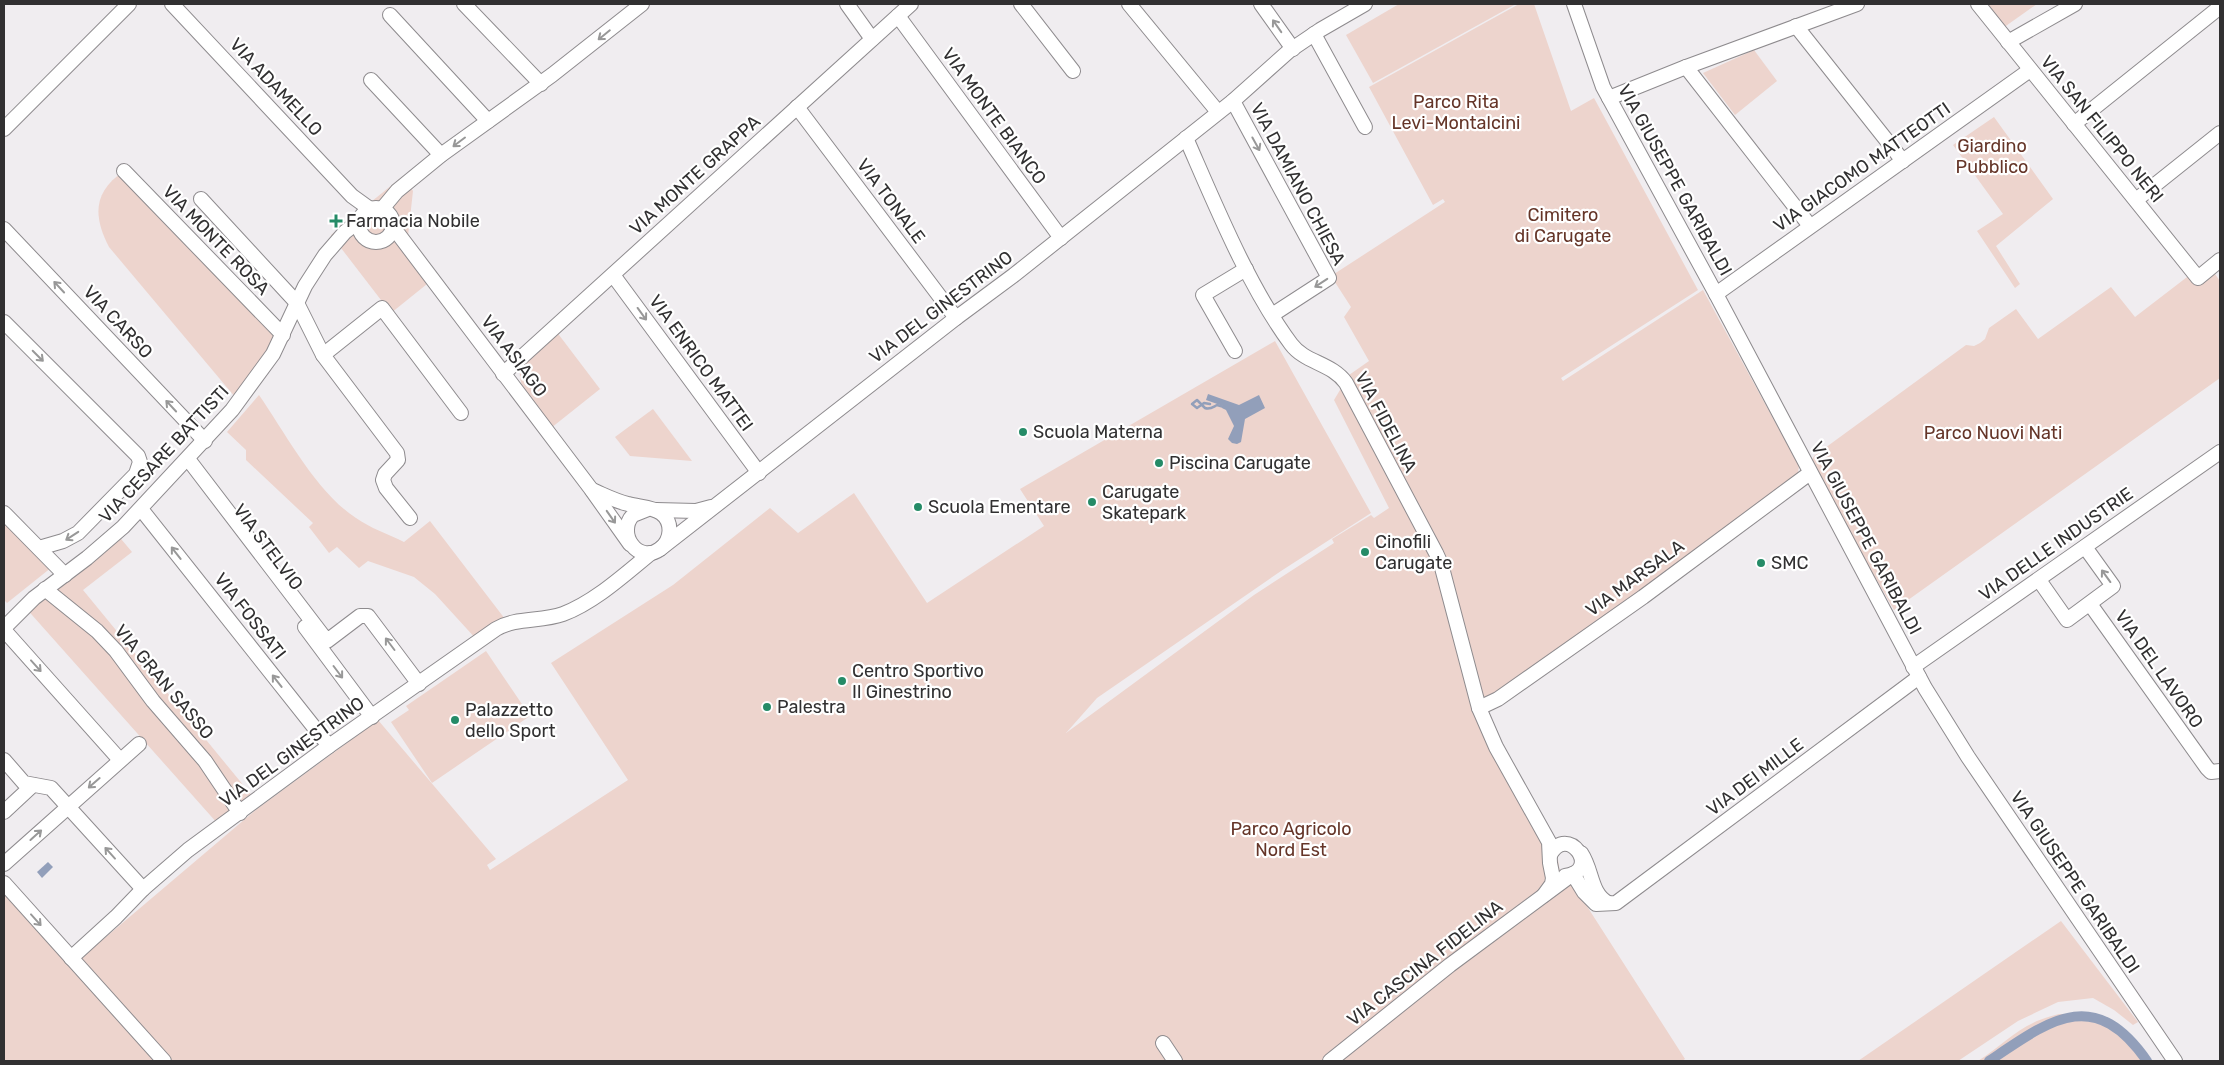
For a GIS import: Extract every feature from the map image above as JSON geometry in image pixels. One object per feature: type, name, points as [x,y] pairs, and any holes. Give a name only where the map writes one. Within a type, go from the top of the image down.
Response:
[{"type":"street","points":[[4,129],[129,4]]},
{"type":"street","name":"VIA ADAMELLO","points":[[172,4],[368,214]]},
{"type":"street","points":[[464,4],[541,84]]},
{"type":"street","points":[[847,4],[872,39]]},
{"type":"street","name":"VIA MONTE GRAPPA","points":[[503,374],[911,4]]},
{"type":"street","points":[[1021,4],[1073,71]]},
{"type":"street","points":[[1129,4],[1218,112]]},
{"type":"street","points":[[1261,4],[1293,49]]},
{"type":"street","points":[[1186,138],[1233,101],[1293,49],[1314,34],[1365,4]]},
{"type":"street","name":"VIA GIUSEPPE GARIBALDI","points":[[1574,4],[1603,87],[1716,294],[1916,672],[1968,757],[2175,1061]]},
{"type":"street","points":[[1609,98],[1686,67],[1858,4]]},
{"type":"street","name":"VIA SAN FILIPPO NERI","points":[[1978,4],[2198,278],[2220,260]]},
{"type":"street","points":[[2008,42],[2075,4]]},
{"type":"street","name":"VIA CESARE BATTISTI","points":[[4,629],[45,589],[107,542],[205,441],[250,388],[268,362],[313,274],[343,234],[441,155],[541,84],[637,5]]},
{"type":"street","points":[[2074,124],[2220,7]]},
{"type":"street","points":[[390,15],[488,121]]},
{"type":"street","name":"VIA MONTE BIANCO","points":[[898,16],[1061,238]]},
{"type":"street","points":[[1796,26],[1903,161]]},
{"type":"street","points":[[1314,34],[1365,127]]},
{"type":"street","points":[[1686,67],[1810,226]]},
{"type":"street","name":"VIA GIACOMO MATTEOTTI","points":[[1716,294],[2030,70]]},
{"type":"street","points":[[371,80],[441,155]]},
{"type":"street","name":"VIA DAMIANO CHIESA","points":[[1233,101],[1329,278],[1272,315]]},
{"type":"street","name":"VIA TONALE","points":[[797,107],[956,318]]},
{"type":"street","points":[[2136,200],[2220,133]]},
{"type":"street","name":"VIA DEL GINESTRINO","points":[[71,958],[116,917],[143,889],[188,850],[329,746],[499,627],[565,614],[619,580],[648,554],[719,504],[956,318],[1014,275],[1186,138]]},
{"type":"street","name":"VIA FIDELINA","points":[[1186,138],[1246,269],[1272,315],[1294,348],[1304,356],[1335,371],[1346,383],[1436,553],[1441,564],[1479,708],[1496,747],[1549,842],[1551,861]]},
{"type":"street","name":"VIA MONTE ROSA","points":[[124,171],[283,335]]},
{"type":"street","points":[[201,199],[297,303],[323,354],[398,455],[398,460],[385,474],[383,480],[386,488],[410,518]]},
{"type":"street","points":[[385,240],[391,234],[393,227],[391,216],[368,214],[359,229],[362,236],[372,242],[385,240],[406,246]]},
{"type":"street","name":"VIA ASIAGO","points":[[393,227],[630,544]]},
{"type":"street","name":"VIA CARSO","points":[[4,229],[205,441]]},
{"type":"street","name":"VIA CESARE BATTISTI","points":[[313,274],[344,243],[362,236]]},
{"type":"street","points":[[1235,352],[1203,295],[1246,269]]},
{"type":"street","name":"VIA ENRICO MATTEI","points":[[613,274],[758,473]]},
{"type":"street","points":[[323,354],[382,308],[461,413]]},
{"type":"street","points":[[4,322],[138,456],[140,462],[136,474],[78,532],[63,541],[38,548]]},
{"type":"street","name":"VIA DELLE INDUSTRIE","points":[[1916,672],[2039,580],[2220,452]]},
{"type":"street","name":"VIA STELVIO","points":[[185,462],[325,646],[372,716]]},
{"type":"street","name":"VIA MARSALA","points":[[1479,708],[1498,699],[1810,474]]},
{"type":"street","name":"VIA ASIAGO","points":[[591,490],[614,500],[652,510]]},
{"type":"street","name":"VIA DEL GINESTRINO","points":[[652,510],[696,511],[719,504]]},
{"type":"street","name":"VIA FOSSATI","points":[[141,509],[329,746]]},
{"type":"street","points":[[652,510],[666,518],[670,530],[668,539],[648,554],[630,544],[626,533],[629,520],[637,512],[652,510]]},
{"type":"street","points":[[4,513],[65,575]]},
{"type":"street","points":[[2039,580],[2068,620],[2113,586],[2085,547]]},
{"type":"street","name":"VIA GRAN SASSO","points":[[45,589],[97,631],[116,651],[150,697],[205,761],[240,813]]},
{"type":"street","name":"VIA DEL LAVORO","points":[[2090,604],[2206,768],[2214,772],[2220,771]]},
{"type":"street","points":[[325,646],[360,616],[368,616],[419,684]]},
{"type":"street","points":[[4,629],[120,760]]},
{"type":"street","name":"VIA DEI MILLE","points":[[1611,904],[1627,897],[1916,672]]},
{"type":"street","points":[[4,864],[139,744]]},
{"type":"street","points":[[4,760],[20,780],[33,785],[49,787],[143,889]]},
{"type":"street","points":[[4,812],[33,785]]},
{"type":"street","name":"VIA FIDELINA","points":[[1538,821],[1572,847]]},
{"type":"street","points":[[1544,895],[1552,884],[1551,861],[1557,847],[1572,847],[1588,864],[1596,892],[1602,900],[1611,904]]},
{"type":"street","points":[[1551,861],[1561,876],[1572,875],[1582,863],[1572,847]]},
{"type":"street","points":[[1572,875],[1596,904],[1611,904]]},
{"type":"street","name":"VIA CASCINA FIDELINA","points":[[1330,1061],[1450,965],[1572,875]]},
{"type":"street","points":[[4,883],[164,1061]]},
{"type":"street","points":[[1163,1043],[1174,1061]]},
{"type":"green space","points":[[1399,4],[1516,4],[1373,83],[1346,35]]},
{"type":"green space","name":"Parco Agricolo Nord Est","points":[[1519,4],[1534,4],[1571,111],[1594,98],[1698,290],[1561,378],[1563,381],[1703,290],[1799,466],[1797,479],[1474,709],[1509,786],[1558,860],[1560,872],[1569,884],[1574,886],[1685,1059],[1682,1061],[4,1061],[4,879],[80,959],[257,809],[378,720],[496,859],[487,865],[490,870],[628,780],[551,663],[673,585],[770,508],[798,533],[854,493],[927,603],[1044,526],[1020,489],[1275,341],[1371,513],[1281,571],[1097,698],[1066,733],[1254,595],[1334,543],[1332,539],[1371,515],[1374,518],[1389,508],[1334,400],[1349,375],[1369,361],[1344,317],[1351,307],[1331,276],[1445,202],[1443,199],[1433,205],[1369,87]]},
{"type":"green space","points":[[1986,4],[2037,4],[2003,28]]},
{"type":"green space","points":[[1754,50],[1777,81],[1735,115],[1703,73]]},
{"type":"green space","name":"Giardino Pubblico","points":[[1994,117],[2053,199],[1996,246],[2020,284],[2015,288],[1977,231],[2003,214],[1953,145]]},
{"type":"green space","points":[[124,171],[278,336],[235,397],[109,247],[100,225],[99,205],[106,187]]},
{"type":"green space","points":[[403,176],[413,191],[408,236],[432,280],[391,313],[331,235],[359,212],[352,197],[366,206]]},
{"type":"green space","name":"Parco Nuovi Nati","points":[[2191,274],[2200,285],[2215,274],[2220,281],[2220,378],[1894,610],[1812,468],[1814,456],[1966,345],[1974,346],[1980,343],[1985,339],[1989,328],[2016,309],[2038,339],[2111,287],[2135,317]]},
{"type":"green space","points":[[556,331],[600,389],[551,428],[529,399],[521,383],[520,375],[523,363]]},
{"type":"green space","points":[[259,395],[315,478],[341,507],[367,525],[404,542],[430,521],[505,619],[477,640],[435,594],[414,577],[368,561],[359,568],[337,547],[329,553],[309,527],[313,523],[246,460],[246,450],[227,432]]},
{"type":"green space","points":[[653,409],[692,461],[630,456],[615,437]]},
{"type":"green space","points":[[4,518],[52,567],[7,603],[4,600]]},
{"type":"green space","points":[[116,533],[132,552],[83,590],[253,797],[218,824],[24,606]]},
{"type":"green space","points":[[486,651],[530,716],[432,783],[391,722],[409,710],[406,706]]},
{"type":"green space","points":[[2061,921],[2138,1022],[2133,1025],[2114,1010],[2093,998],[2058,1002],[2018,1021],[1958,1061],[1858,1061]]},
{"type":"green space","points":[[2059,1014],[2088,1016],[2108,1024],[2125,1039],[2143,1061],[1978,1061],[2034,1022]]},
{"type":"water","points":[[1208,394],[1239,405],[1259,395],[1265,408],[1245,419],[1241,442],[1237,444],[1232,443],[1228,439],[1234,426],[1226,410],[1222,408],[1223,406],[1206,400]]},
{"type":"water","points":[[48,862],[53,867],[42,878],[37,872]]},
{"type":"waterway","points":[[1210,404],[1204,403],[1197,408],[1192,404],[1197,400],[1205,408],[1207,409],[1217,405],[1224,407]]},
{"type":"waterway","points":[[1989,1061],[2032,1033],[2052,1023],[2071,1017],[2090,1017],[2109,1023],[2127,1037],[2147,1061]]},
{"type":"place","name":"Farmacia Nobile","points":[[336,221]]},
{"type":"place","name":"Scuola Materna","points":[[1023,432]]},
{"type":"place","name":"Piscina Carugate","points":[[1159,463]]},
{"type":"place","name":"Carugate Skatepark","points":[[1092,502]]},
{"type":"place","name":"Scuola Ementare","points":[[918,507]]},
{"type":"place","name":"Cinofili Carugate","points":[[1365,552]]},
{"type":"place","name":"SMC","points":[[1761,563]]},
{"type":"place","name":"Centro Sportivo Il Ginestrino","points":[[842,681]]},
{"type":"place","name":"Palestra","points":[[767,707]]},
{"type":"place","name":"Palazzetto dello Sport","points":[[455,720]]},
{"type":"park label","name":"Parco Rita Levi-Montalcini","points":[[1456,112]]},
{"type":"park label","name":"Cimitero di Carugate","points":[[1563,225]]}]
